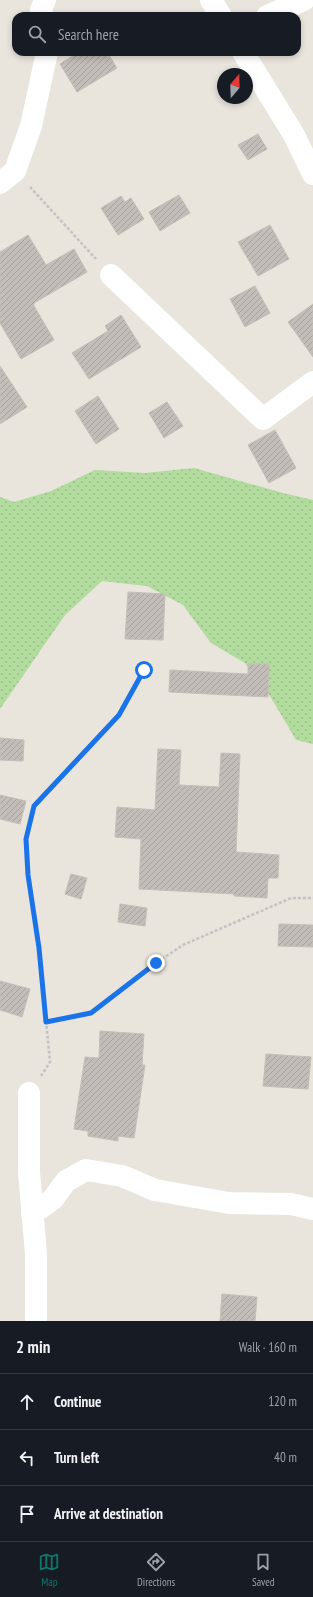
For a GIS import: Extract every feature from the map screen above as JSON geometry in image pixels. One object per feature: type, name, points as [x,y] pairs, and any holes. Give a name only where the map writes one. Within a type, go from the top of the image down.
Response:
[{"type":"street","points":[[42,12],[45,0]]},
{"type":"street","points":[[211,0],[218,12]]},
{"type":"street","points":[[276,12],[304,0]]},
{"type":"street","points":[[7,177],[31,126],[46,56]]},
{"type":"street","points":[[245,56],[294,135],[313,174]]},
{"type":"street","points":[[111,275],[263,419],[313,382]]},
{"type":"street","points":[[29,1094],[28,1172],[36,1254],[36,1321]]},
{"type":"street","points":[[32,1214],[53,1199],[66,1181],[86,1170],[122,1176],[154,1190],[229,1203],[291,1204],[313,1209]]},
{"type":"path","points":[[7,177],[111,275]]},
{"type":"path","points":[[29,1094],[50,1062],[39,948],[28,875],[26,839],[34,806],[119,715],[144,670]]},
{"type":"path","points":[[46,1022],[91,1013],[156,963],[183,945],[291,898],[313,898]]},
{"type":"green space","points":[[194,468],[313,500],[313,744],[296,740],[270,696],[245,663],[211,643],[183,605],[147,586],[102,581],[65,615],[0,709],[0,497],[14,502],[51,491],[95,470],[145,473]]},
{"type":"building","points":[[73,56],[110,56],[117,68],[77,92],[60,64]]},
{"type":"building","points":[[258,134],[267,149],[248,160],[238,145]]},
{"type":"building","points":[[179,195],[190,213],[160,231],[149,212]]},
{"type":"building","points":[[121,196],[125,202],[131,198],[144,219],[118,235],[101,208]]},
{"type":"building","points":[[270,225],[289,259],[258,276],[238,242]]},
{"type":"building","points":[[28,235],[46,265],[74,249],[87,272],[34,303],[34,306],[54,340],[21,359],[0,323],[0,252]]},
{"type":"building","points":[[255,286],[270,313],[245,327],[230,299]]},
{"type":"building","points":[[313,304],[313,357],[288,322]]},
{"type":"building","points":[[121,315],[141,347],[89,379],[72,353],[108,331],[105,326]]},
{"type":"building","points":[[0,366],[27,407],[0,424]]},
{"type":"building","points":[[98,396],[119,429],[96,444],[75,411]]},
{"type":"building","points":[[167,402],[183,426],[164,438],[149,413]]},
{"type":"building","points":[[275,430],[296,468],[269,483],[248,445]]},
{"type":"building","points":[[128,592],[165,594],[163,640],[125,639]]},
{"type":"building","points":[[248,664],[269,664],[268,697],[169,692],[170,670],[248,674]]},
{"type":"building","points":[[0,738],[24,740],[23,761],[0,760]]},
{"type":"building","points":[[158,749],[181,750],[179,785],[219,787],[221,753],[240,754],[236,852],[279,855],[278,878],[268,878],[267,898],[234,896],[234,894],[139,889],[141,839],[115,837],[117,807],[155,810]]},
{"type":"building","points":[[0,795],[26,801],[20,824],[0,819]]},
{"type":"building","points":[[71,874],[87,878],[81,899],[65,894]]},
{"type":"building","points":[[120,904],[147,908],[145,926],[118,922]]},
{"type":"building","points":[[279,924],[313,925],[313,947],[278,946]]},
{"type":"building","points":[[0,981],[30,989],[22,1017],[0,1010]]},
{"type":"building","points":[[100,1031],[144,1034],[142,1065],[145,1065],[134,1138],[118,1136],[118,1141],[88,1136],[88,1131],[74,1129],[85,1057],[99,1058]]},
{"type":"building","points":[[266,1054],[311,1057],[308,1089],[263,1086]]},
{"type":"building","points":[[222,1294],[257,1297],[255,1321],[220,1321]]},
{"type":"route","points":[[144,670],[119,715],[34,806],[26,839],[28,875],[39,948],[46,1022],[91,1013],[156,963]]}]
